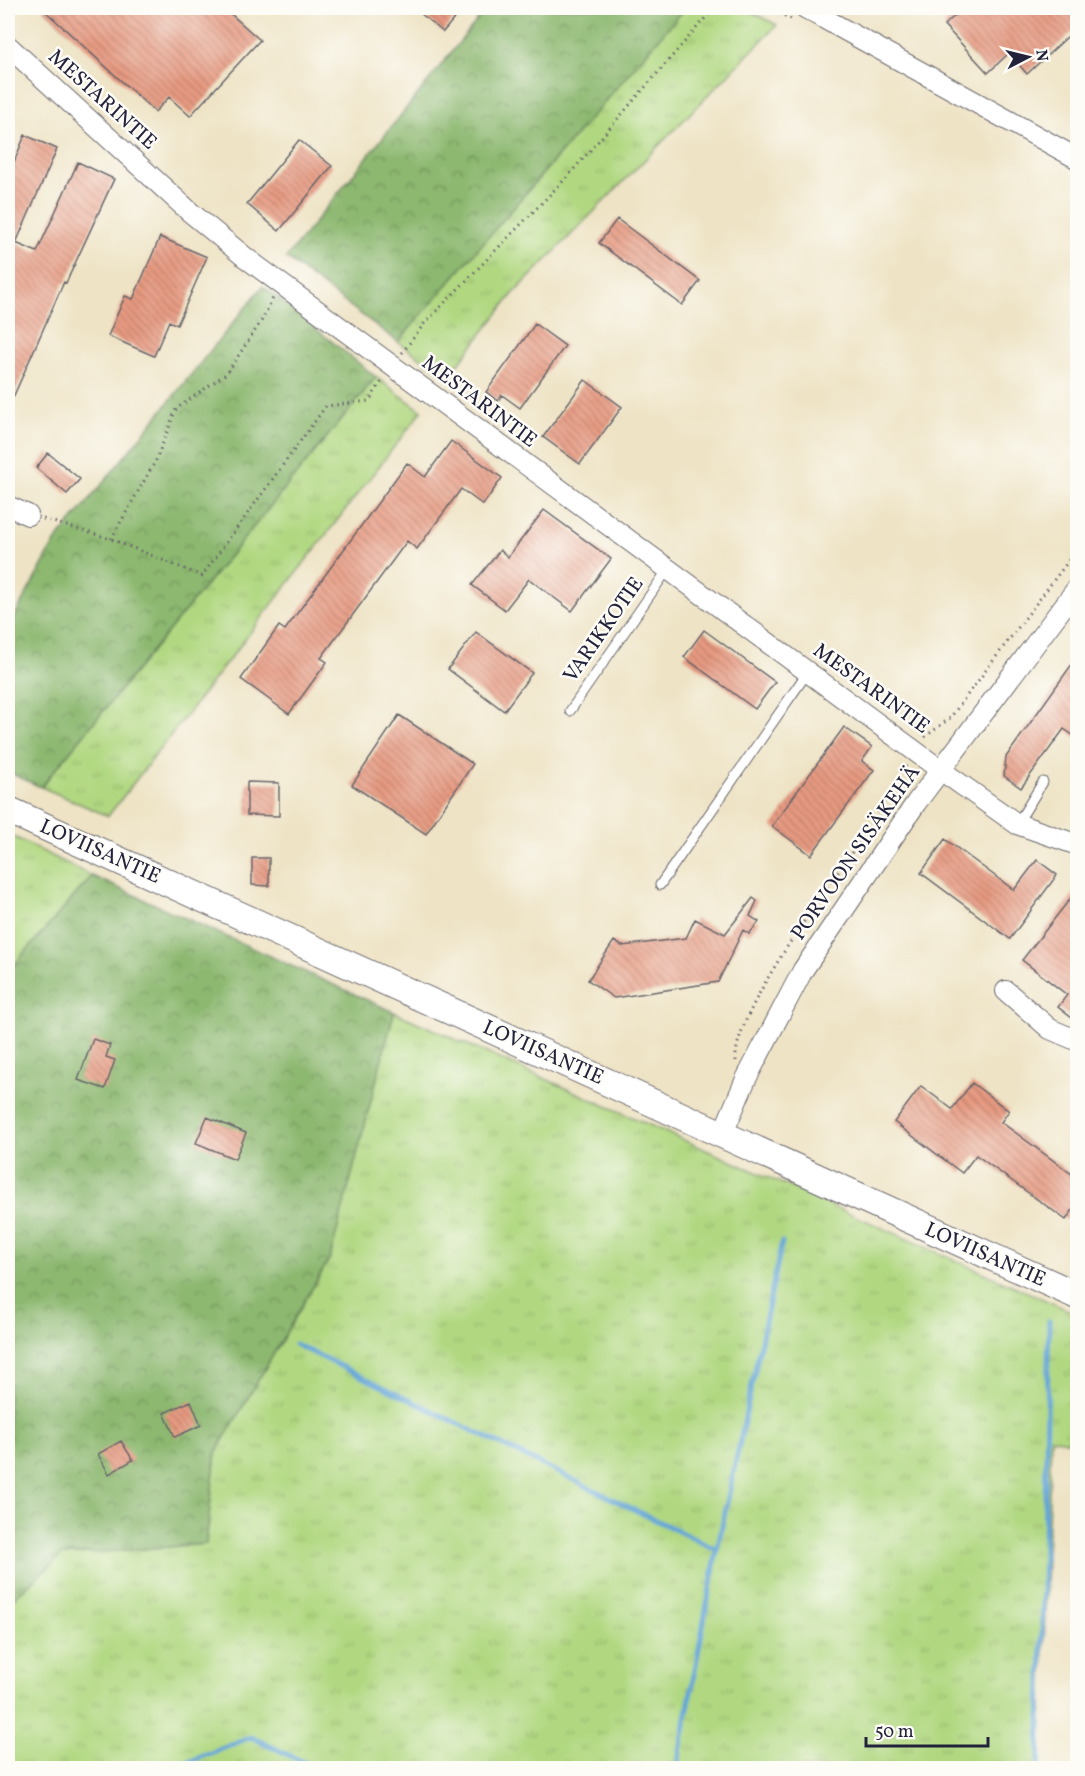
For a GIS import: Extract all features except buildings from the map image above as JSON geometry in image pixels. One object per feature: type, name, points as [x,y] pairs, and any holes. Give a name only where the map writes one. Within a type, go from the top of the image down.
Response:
[{"type":"main road","name":"LOVIISANTIE","points":[[8,810],[723,1133],[1077,1296]]},
{"type":"street","points":[[805,8],[1077,159]]},
{"type":"street","name":"MESTARINTIE","points":[[8,46],[190,212],[280,283],[807,673],[1017,824],[1077,845]]},
{"type":"street","points":[[8,506],[28,515]]},
{"type":"street","name":"PORVOON SISÄKEHÄ","points":[[723,1133],[746,1078],[803,970],[916,802],[942,771],[1077,587]]},
{"type":"street","points":[[1006,991],[1050,1029],[1077,1041]]},
{"type":"lane","name":"VARIKKOTIE","points":[[570,711],[668,569]]},
{"type":"lane","points":[[660,885],[807,673]]},
{"type":"lane","points":[[1017,824],[1044,782]]},
{"type":"path","points":[[111,539],[156,460],[176,409],[227,373],[262,320],[280,283]]},
{"type":"path","points":[[746,1078],[736,1062],[735,1050],[766,983],[915,751],[926,736],[950,718],[1077,548]]},
{"type":"green space","points":[[487,8],[685,8],[398,342],[286,258]]},
{"type":"green space","points":[[685,8],[744,8],[777,25],[513,294],[448,377],[398,342]]},
{"type":"green space","points":[[263,286],[376,377],[41,787],[8,772],[8,628],[55,542]]},
{"type":"green space","points":[[376,377],[422,411],[108,816],[41,787]]},
{"type":"green space","points":[[12,836],[92,876],[8,972],[8,841]]},
{"type":"green space","points":[[92,876],[394,1012],[330,1258],[216,1452],[206,1544],[62,1555],[8,1603],[8,972]]},
{"type":"green space","points":[[394,1012],[1077,1314],[1077,1443],[1051,1438],[1040,1768],[8,1768],[8,1603],[62,1555],[206,1544],[216,1452],[330,1258]]},
{"type":"waterway","points":[[677,1768],[717,1550],[782,1242]]},
{"type":"waterway","points":[[1039,1768],[1049,1321]]},
{"type":"waterway","points":[[295,1344],[717,1550]]},
{"type":"waterway","points":[[173,1768],[251,1737],[316,1768]]}]
